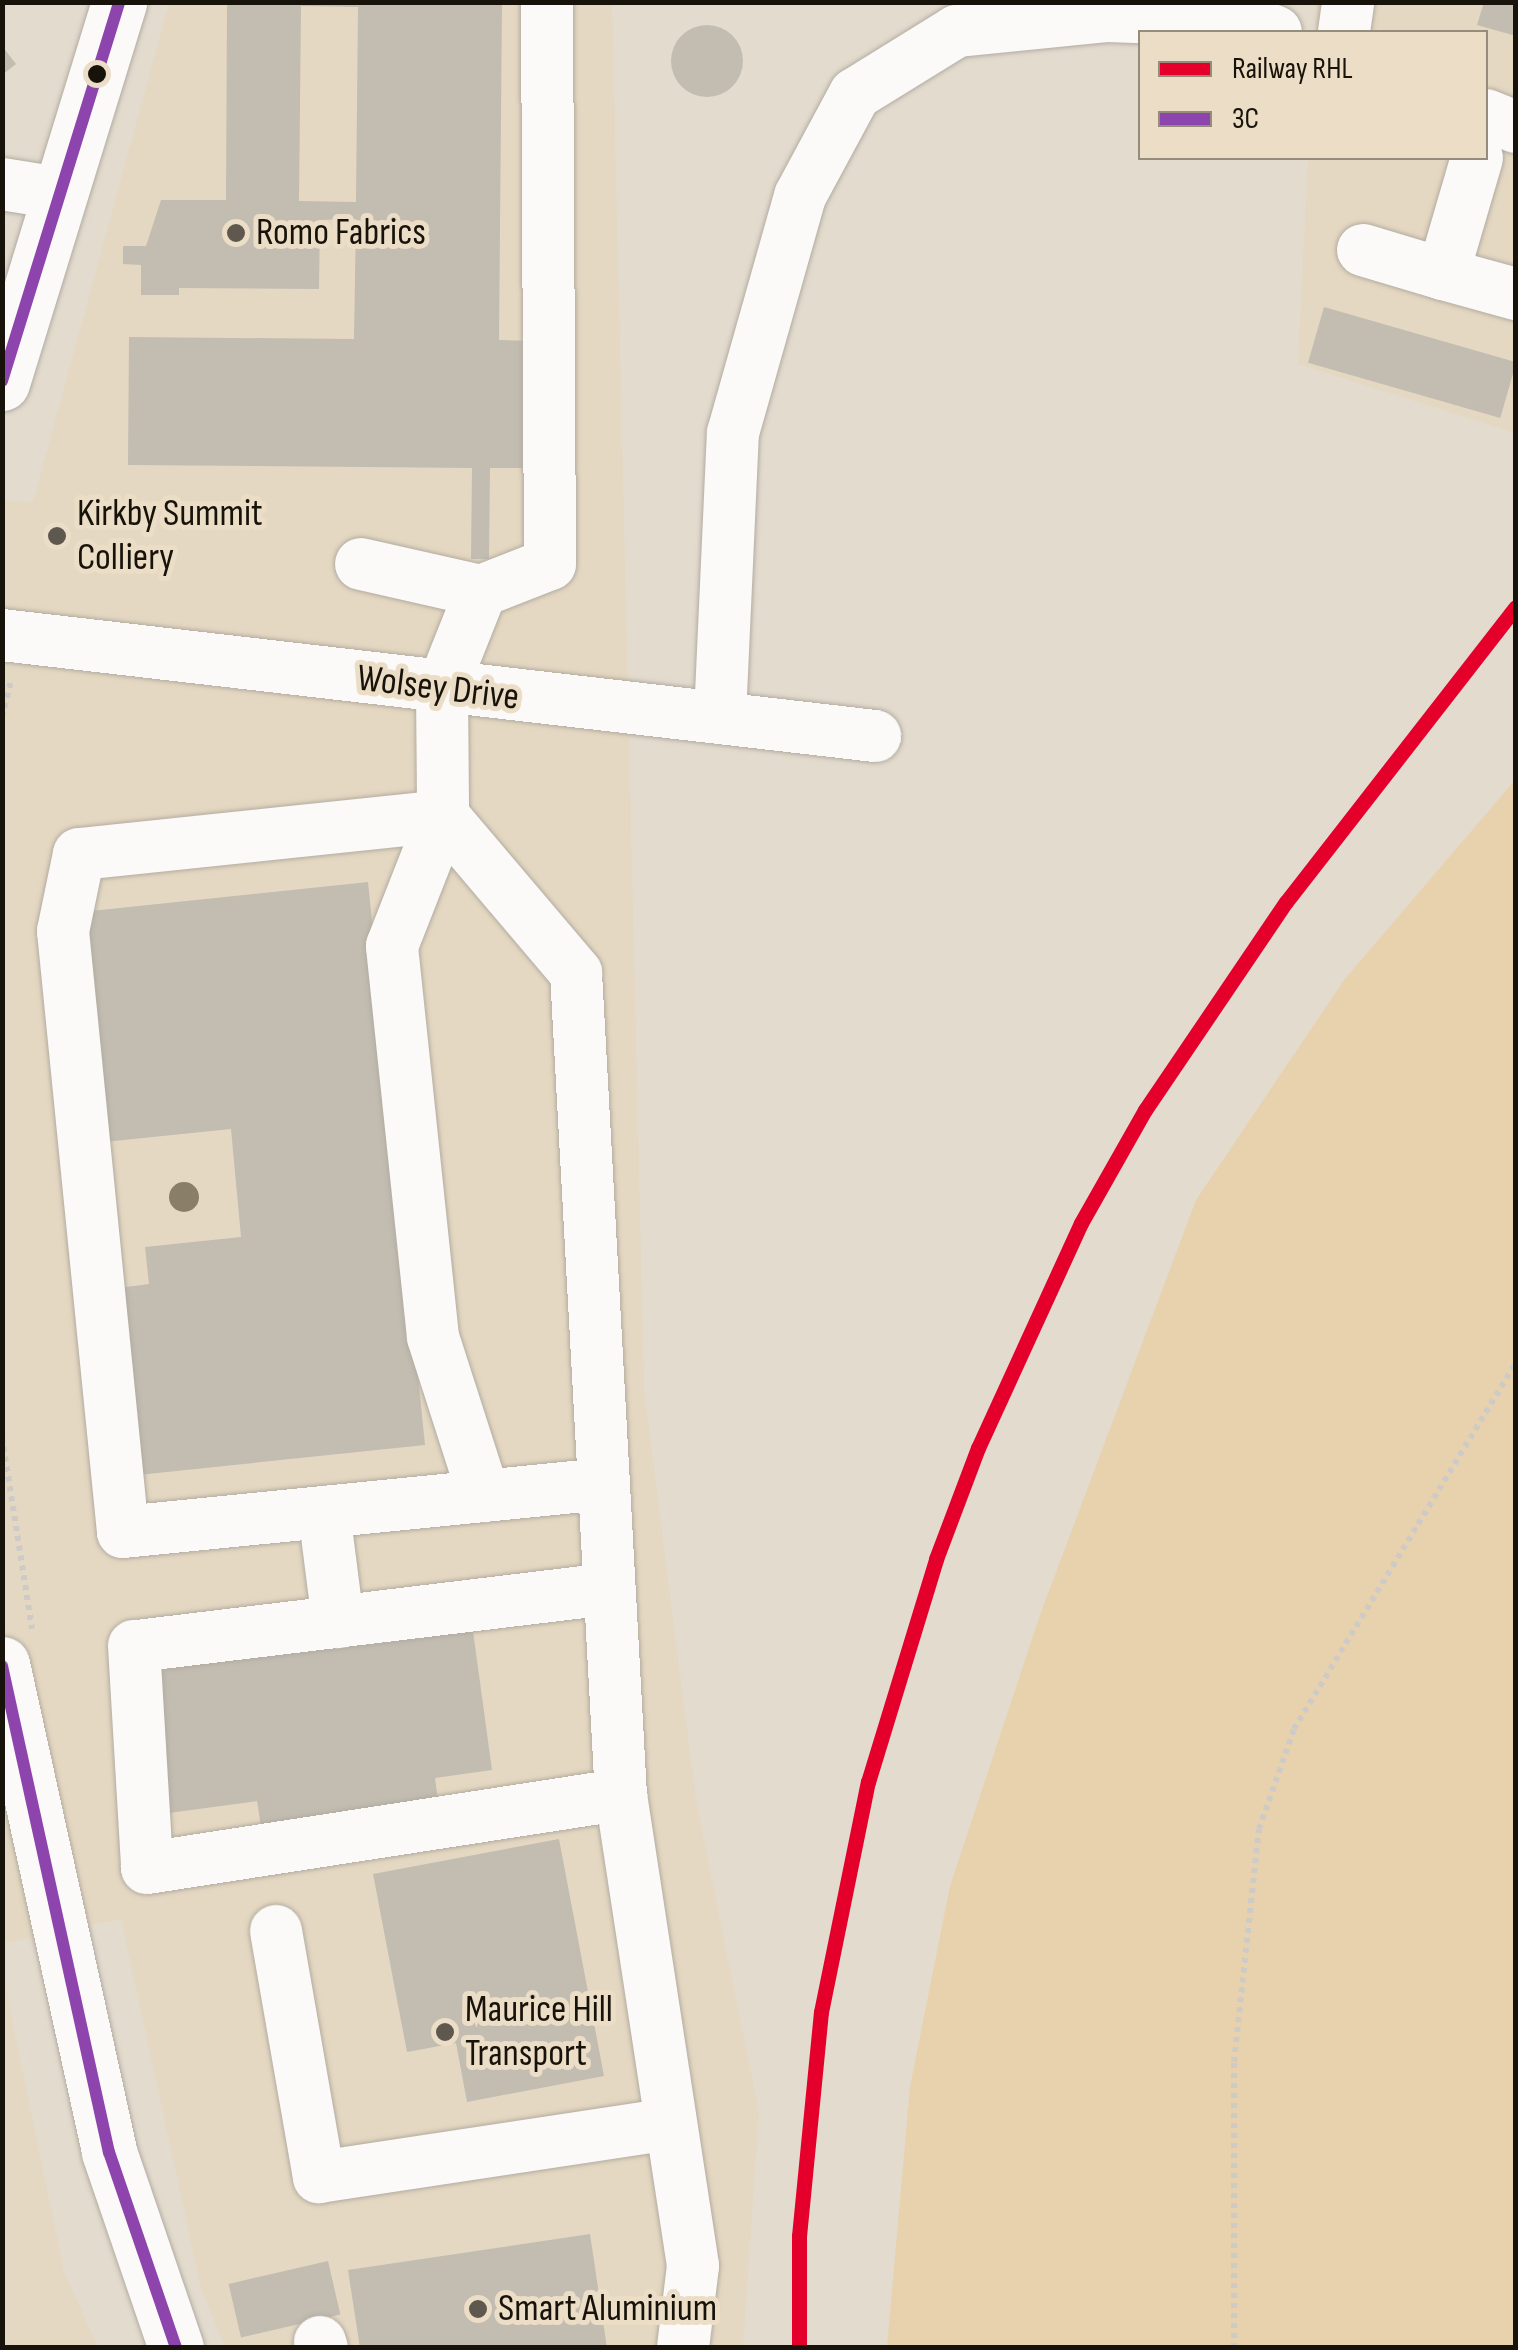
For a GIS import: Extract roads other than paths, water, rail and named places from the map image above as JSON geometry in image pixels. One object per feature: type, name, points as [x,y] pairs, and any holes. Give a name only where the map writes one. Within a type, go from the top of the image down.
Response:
[{"type":"main road","points":[[2,383],[119,2]]},
{"type":"main road","points":[[2,1664],[109,2152],[176,2348]]},
{"type":"street","points":[[361,564],[481,591],[550,564],[548,2]]},
{"type":"street","points":[[1344,30],[1348,2]]},
{"type":"street","points":[[720,717],[733,433],[800,196],[855,94],[957,31],[1107,9],[1263,27]]},
{"type":"street","points":[[1442,274],[1480,160]]},
{"type":"street","points":[[2,184],[58,193]]},
{"type":"street","points":[[1363,250],[1516,294]]},
{"type":"street","points":[[481,591],[442,689],[443,816],[392,946],[433,1338],[484,1496]]},
{"type":"street","name":"Wolsey Drive","points":[[2,634],[442,689],[874,736]]},
{"type":"street","points":[[443,816],[576,972],[621,1796],[692,2266],[683,2348]]},
{"type":"street","points":[[443,816],[78,854],[63,931],[123,1532],[602,1484]]},
{"type":"street","points":[[324,1512],[338,1622]]},
{"type":"street","points":[[608,1590],[134,1646],[148,1868],[621,1796]]},
{"type":"street","points":[[276,1931],[319,2178],[669,2124]]},
{"type":"rail line","name":"RHL","points":[[799,2348],[799,2236],[821,2012],[868,1782],[936,1559],[978,1448],[1081,1223],[1145,1110],[1286,902],[1516,607]]},
{"type":"place","name":"Romo Fabrics","points":[[236,233]]},
{"type":"place","name":"Kirkby Summit Colliery","points":[[57,536]]},
{"type":"place","name":"Maurice Hill Transport","points":[[445,2032]]},
{"type":"place","name":"Smart Aluminium","points":[[478,2309]]}]
